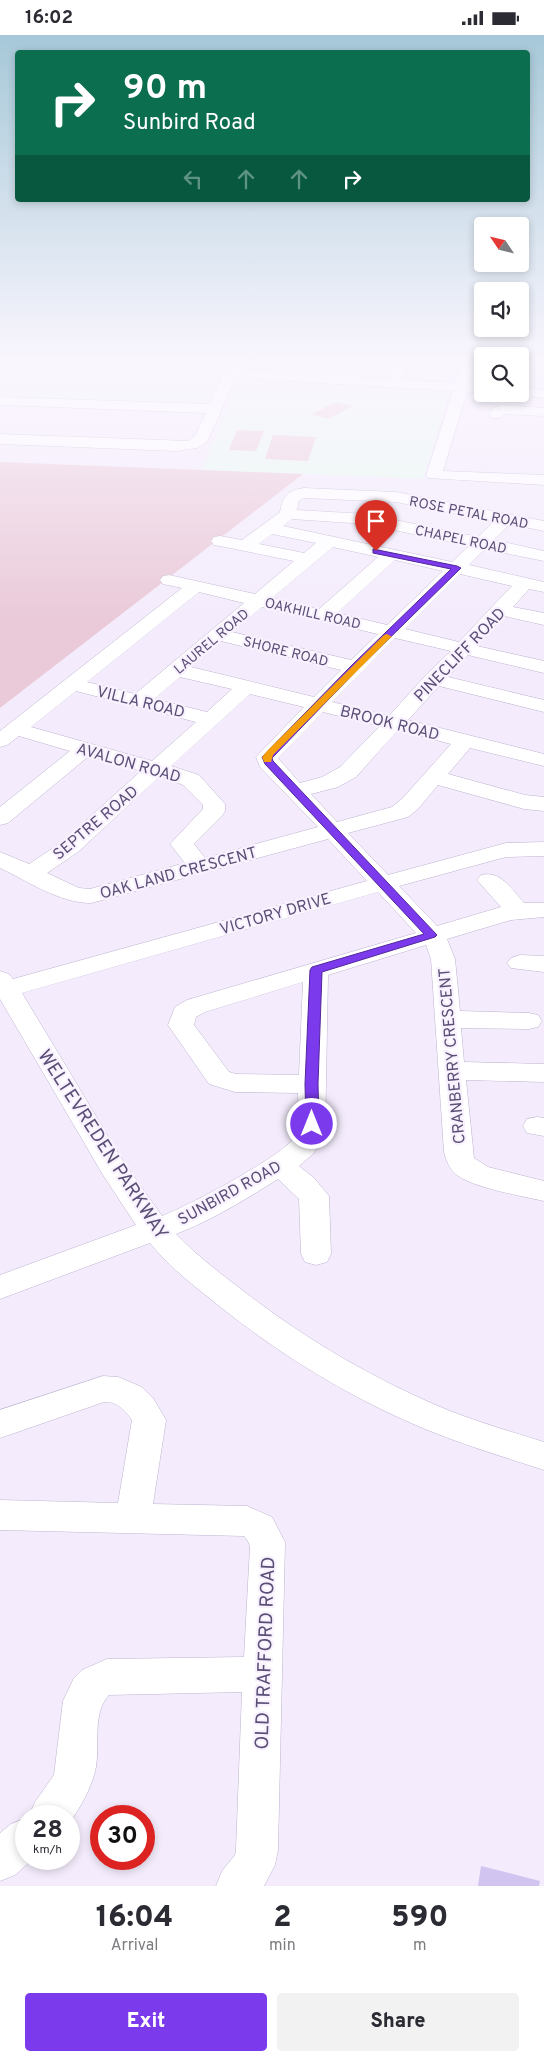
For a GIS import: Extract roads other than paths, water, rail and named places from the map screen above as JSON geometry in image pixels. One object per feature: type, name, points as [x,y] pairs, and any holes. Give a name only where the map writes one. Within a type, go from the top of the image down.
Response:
[{"type":"street","points":[[170,445],[189,445]]},
{"type":"street","points":[[420,502],[429,491],[443,445]]},
{"type":"street","points":[[434,475],[544,480]]},
{"type":"street","name":"ROSE PETAL ROAD","points":[[288,514],[292,496],[295,493],[381,496],[544,527]]},
{"type":"street","points":[[245,545],[288,514]]},
{"type":"street","name":"CHAPEL ROAD","points":[[288,514],[358,518],[544,556]]},
{"type":"street","points":[[318,705],[506,519]]},
{"type":"street","points":[[269,528],[534,585]]},
{"type":"street","points":[[220,541],[308,559]]},
{"type":"street","name":"LAUREL ROAD","points":[[139,701],[329,541]]},
{"type":"street","points":[[323,615],[391,554]]},
{"type":"street","name":"OAKHILL ROAD","points":[[169,580],[544,667]]},
{"type":"street","name":"PINECLIFF ROAD","points":[[297,791],[342,777],[433,679],[501,610],[534,585]]},
{"type":"street","points":[[8,735],[195,587]]},
{"type":"street","points":[[501,610],[544,619]]},
{"type":"street","name":"SHORE ROAD","points":[[218,635],[355,667]]},
{"type":"street","name":"BROOK ROAD","points":[[177,670],[544,761]]},
{"type":"street","points":[[433,679],[544,706]]},
{"type":"street","name":"VILLA ROAD","points":[[72,684],[210,719]]},
{"type":"street","name":"SEPTRE ROAD","points":[[30,873],[70,847],[246,687]]},
{"type":"street","name":"CRANBERRY CRESCENT","points":[[318,705],[267,757],[268,762],[297,791],[331,831],[432,935],[440,949],[443,959],[458,1153],[462,1163],[471,1172],[544,1191]]},
{"type":"street","name":"AVALON ROAD","points":[[8,735],[84,749],[157,768],[191,780],[214,803],[214,811],[182,845],[198,865]]},
{"type":"street","name":"OAK LAND CRESCENT","points":[[0,859],[80,896],[91,896],[198,865],[400,812],[410,804],[465,741]]},
{"type":"street","points":[[0,818],[84,749]]},
{"type":"street","points":[[434,777],[524,801],[544,804]]},
{"type":"street","name":"VICTORY DRIVE","points":[[4,984],[492,853],[506,850],[544,849]]},
{"type":"street","points":[[489,880],[518,911]]},
{"type":"street","points":[[312,1084],[235,1083],[220,1078],[181,1025],[184,1013],[196,1006],[432,935],[518,911],[544,910]]},
{"type":"street","name":"SUNBIRD ROAD","points":[[0,1287],[187,1218],[225,1198],[279,1165],[304,1147],[311,1135],[316,970]]},
{"type":"street","name":"WELTEVREDEN PARKWAY","points":[[4,984],[86,1123],[155,1230],[181,1259],[249,1313],[292,1344],[344,1375],[410,1408],[472,1433],[544,1456]]},
{"type":"street","points":[[448,1019],[529,1021]]},
{"type":"street","points":[[452,1071],[544,1073]]},
{"type":"street","points":[[279,1165],[304,1185],[314,1196],[316,1254]]},
{"type":"street","points":[[0,1424],[103,1389],[112,1388],[126,1393],[143,1406],[149,1419],[133,1518]]},
{"type":"street","name":"OLD TRAFFORD ROAD","points":[[0,1515],[247,1521],[260,1528],[265,1535],[268,1547],[262,1674],[258,1850],[254,1865],[236,1886]]},
{"type":"street","points":[[58,1805],[62,1800],[76,1767],[82,1701],[90,1686],[97,1680],[107,1676],[262,1674]]},
{"type":"street","points":[[0,1860],[15,1847]]}]
